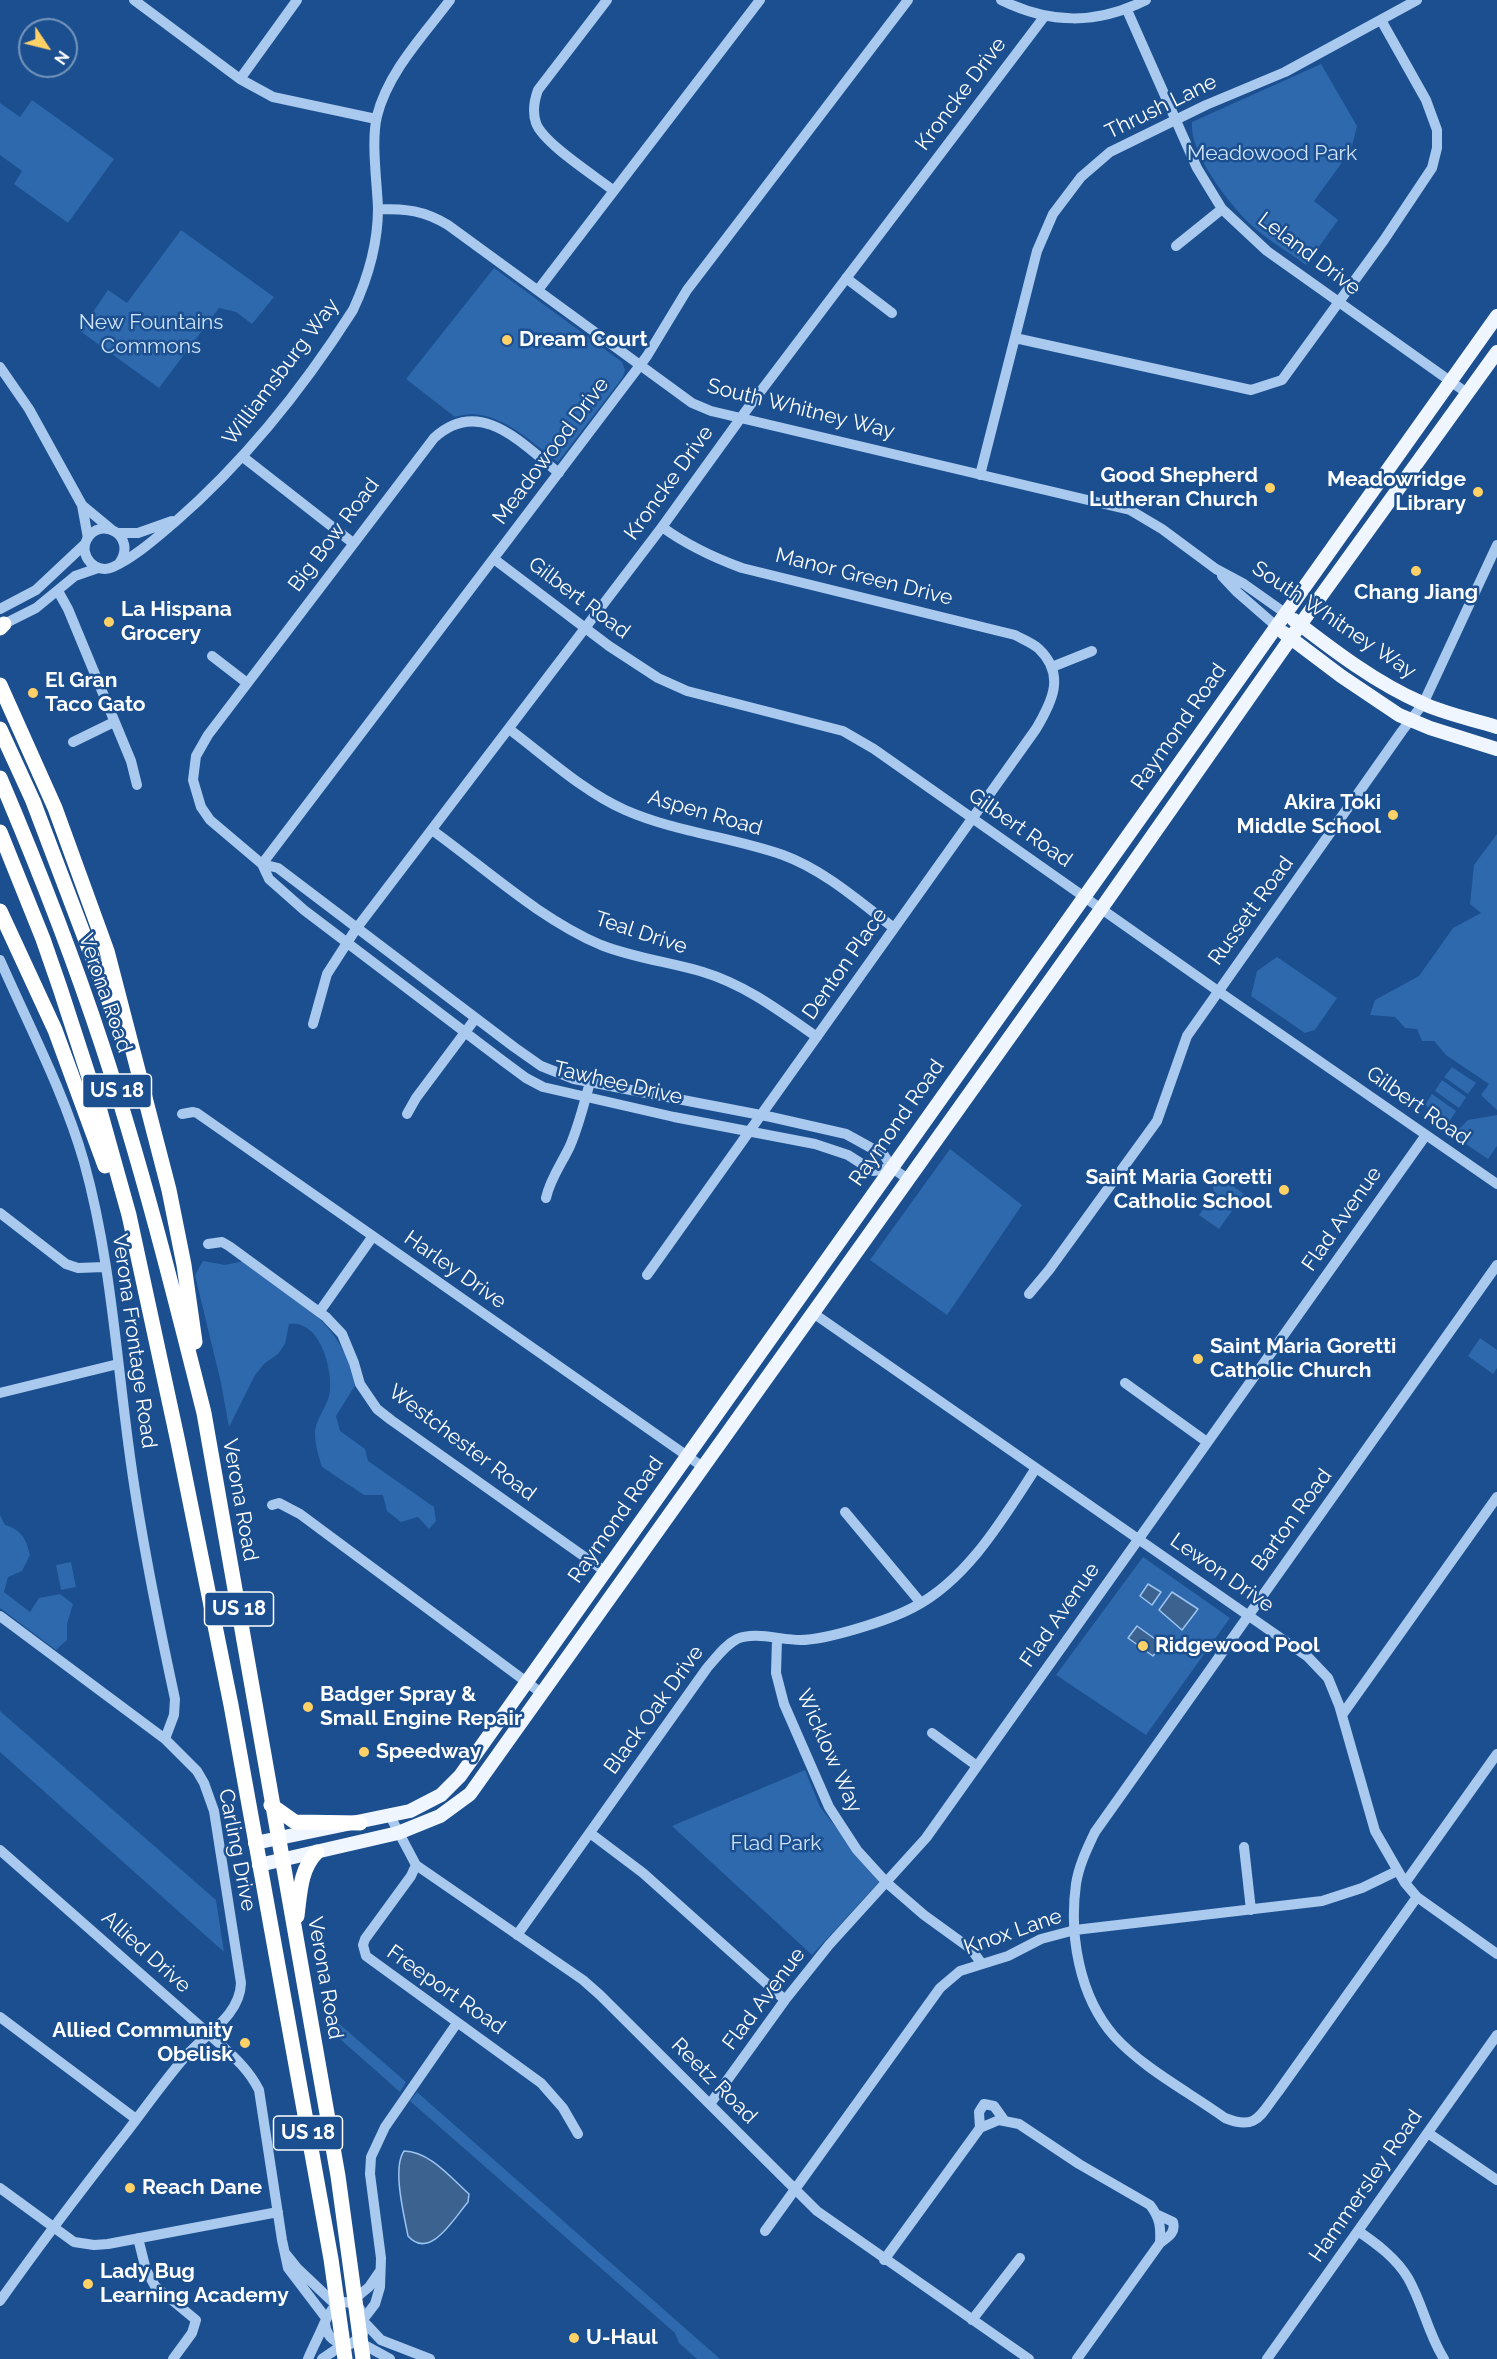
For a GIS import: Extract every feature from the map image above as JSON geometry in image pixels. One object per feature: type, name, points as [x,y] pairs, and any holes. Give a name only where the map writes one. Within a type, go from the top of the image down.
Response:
[{"type":"highway","points":[[0,685],[55,808],[106,951],[170,1190],[184,1265],[204,1413]]},
{"type":"highway","points":[[0,729],[33,801],[142,1090]]},
{"type":"highway","name":"Verona Road","points":[[0,778],[36,861],[102,1045],[173,1290],[204,1413],[271,1805],[338,2176],[363,2359]]},
{"type":"highway","name":"Verona Road","points":[[0,832],[43,939],[100,1111],[129,1215],[213,1619],[331,2259],[345,2352]]},
{"type":"highway","points":[[0,911],[50,1019],[70,1070],[101,1153],[141,1277]]},
{"type":"highway","points":[[271,1805],[295,1822],[360,1823]]},
{"type":"highway","points":[[295,1928],[306,1866],[317,1852]]},
{"type":"main road","name":"Raymond Road","points":[[255,1843],[276,1832],[360,1823],[410,1811],[430,1803],[451,1787],[1497,316]]},
{"type":"main road","name":"Raymond Road","points":[[259,1865],[398,1833],[435,1819],[470,1794],[540,1692],[813,1313],[1300,625],[1497,352]]},
{"type":"main road","name":"South Whitney Way","points":[[1285,613],[1365,670],[1423,704],[1497,727]]},
{"type":"main road","name":"South Whitney Way","points":[[1276,626],[1387,708],[1410,721],[1497,749]]},
{"type":"street","points":[[134,0],[240,79],[273,97],[376,119]]},
{"type":"street","points":[[240,79],[297,0]]},
{"type":"street","name":"Williamsburg Way","points":[[120,562],[143,548],[208,494],[243,457],[353,310],[369,271],[375,244],[378,209],[376,119],[382,99],[393,76],[450,0]]},
{"type":"street","points":[[607,0],[538,90],[534,115],[542,134],[614,191]]},
{"type":"street","points":[[538,290],[759,0]]},
{"type":"street","name":"Meadowood Drive","points":[[262,864],[654,347],[687,290],[908,0]]},
{"type":"street","points":[[1001,0],[1044,17],[1071,19],[1103,17],[1127,10],[1146,0]]},
{"type":"street","name":"Thrush Lane","points":[[980,475],[1037,251],[1053,214],[1081,177],[1110,152],[1175,120],[1285,72],[1417,0]]},
{"type":"street","name":"Leland Drive","points":[[1127,10],[1197,168],[1222,209],[1267,251],[1467,393]]},
{"type":"street","name":"Kroncke Drive","points":[[313,1024],[327,974],[356,929],[586,628],[740,419],[1044,17]]},
{"type":"street","points":[[1015,338],[1228,387],[1251,390],[1282,380],[1340,303],[1432,168],[1437,148],[1437,130],[1426,100],[1381,20]]},
{"type":"street","name":"South Whitney Way","points":[[378,209],[414,210],[435,217],[692,403],[740,419],[1130,510],[1162,529],[1216,569],[1244,584],[1285,613]]},
{"type":"street","points":[[1176,246],[1222,209]]},
{"type":"street","points":[[846,278],[892,313]]},
{"type":"street","points":[[0,368],[32,415],[82,505],[114,531],[124,543],[125,550],[120,562],[108,569],[98,568],[75,576],[36,608],[2,626]]},
{"type":"street","name":"Big Bow Road","points":[[193,780],[196,756],[201,747],[425,448],[442,430],[456,423],[477,421],[494,425],[559,472]]},
{"type":"street","points":[[243,457],[353,543]]},
{"type":"street","points":[[82,505],[86,557],[98,568]]},
{"type":"street","name":"Williamsburg Way","points":[[114,531],[138,533],[184,514]]},
{"type":"street","name":"Manor Green Drive","points":[[662,527],[695,549],[742,568],[1015,635],[1038,648],[1052,667]]},
{"type":"street","points":[[0,609],[36,590],[98,529],[114,531]]},
{"type":"street","points":[[84,544],[57,583],[58,591],[68,609],[131,761],[137,785]]},
{"type":"street","name":"Russett Road","points":[[1029,1294],[1049,1270],[1157,1120],[1187,1036],[1423,704],[1497,545]]},
{"type":"street","name":"Gilbert Road","points":[[494,559],[641,668],[687,691],[843,731],[874,749],[971,819],[1497,1184]]},
{"type":"street","name":"South Whitney Way","points":[[1216,569],[1237,592],[1276,626]]},
{"type":"street","points":[[1052,667],[1092,651]]},
{"type":"street","points":[[212,656],[247,683]]},
{"type":"street","name":"Denton Place","points":[[647,1275],[1050,705],[1054,687],[1052,667]]},
{"type":"street","points":[[73,742],[114,722]]},
{"type":"street","name":"Aspen Road","points":[[509,729],[602,798],[623,810],[784,856],[812,869],[894,928]]},
{"type":"street","name":"Tawhee Drive","points":[[193,780],[201,807],[210,820],[262,864],[269,879],[346,943],[526,1078],[557,1092],[834,1149],[873,1171],[892,1168]]},
{"type":"street","name":"Teal Drive","points":[[432,830],[558,923],[602,945],[636,956],[704,972],[754,994],[817,1037]]},
{"type":"street","name":"Tawhee Drive","points":[[262,864],[278,868],[356,929],[541,1066],[559,1074],[590,1082],[846,1134],[884,1155],[892,1168],[908,1179]]},
{"type":"street","name":"Verona Frontage Road","points":[[0,960],[59,1094],[80,1151],[94,1202],[137,1503],[175,1699],[174,1715],[165,1739]]},
{"type":"street","points":[[407,1114],[416,1098],[476,1018]]},
{"type":"street","points":[[546,1198],[549,1184],[571,1143],[590,1082]]},
{"type":"street","name":"Harley Drive","points":[[182,1114],[197,1113],[703,1467]]},
{"type":"street","name":"Flad Avenue","points":[[710,2104],[784,2000],[926,1838],[1426,1135]]},
{"type":"street","points":[[0,1213],[66,1264],[78,1268],[105,1267]]},
{"type":"street","points":[[320,1311],[373,1236]]},
{"type":"street","name":"Westchester Road","points":[[208,1244],[222,1242],[229,1246],[320,1311],[342,1334],[360,1384],[377,1408],[606,1572]]},
{"type":"street","name":"Barton Road","points":[[1417,1897],[1278,2092],[1255,2121],[1248,2123],[1241,2124],[1225,2118],[1137,2057],[1114,2035],[1098,2012],[1077,1960],[1076,1882],[1083,1856],[1095,1832],[1497,1265]]},
{"type":"street","name":"Lewon Drive","points":[[813,1313],[1308,1657],[1328,1678],[1342,1715],[1375,1831],[1397,1871],[1417,1897],[1497,1954]]},
{"type":"street","points":[[0,1393],[118,1364]]},
{"type":"street","points":[[1125,1383],[1207,1442]]},
{"type":"street","name":"Black Oak Drive","points":[[517,1935],[721,1651],[736,1640],[750,1636],[802,1640],[825,1636],[882,1620],[921,1603],[944,1588],[958,1575],[1036,1468]]},
{"type":"street","points":[[1342,1715],[1497,1497]]},
{"type":"street","points":[[272,1505],[279,1503],[300,1514],[540,1692]]},
{"type":"street","points":[[845,1512],[921,1603]]},
{"type":"street","name":"Carling Drive","points":[[0,1616],[165,1739],[191,1763],[204,1783],[210,1798],[220,1845],[240,1989],[235,2007],[198,2042],[168,2077],[0,2301]]},
{"type":"street","name":"Wicklow Way","points":[[777,1639],[776,1673],[794,1731],[829,1807],[857,1850],[887,1883],[924,1915],[971,1949],[982,1964]]},
{"type":"street","points":[[932,1733],[976,1766]]},
{"type":"street","points":[[1405,1883],[1497,1754]]},
{"type":"street","name":"Reetz Road","points":[[390,1816],[416,1865],[583,1980],[710,2104],[794,2192],[884,2260],[1029,2359]]},
{"type":"street","points":[[590,1833],[643,1872],[784,2000]]},
{"type":"street","points":[[1244,1847],[1251,1910]]},
{"type":"street","name":"Allied Drive","points":[[0,1850],[243,2065],[259,2090],[278,2212]]},
{"type":"street","name":"Freeport Road","points":[[416,1865],[411,1876],[365,1939],[363,1951],[370,1960],[541,2083],[563,2108],[578,2134]]},
{"type":"street","name":"Knox Lane","points":[[765,2231],[940,1988],[960,1971],[1008,1956],[1041,1939],[1075,1930],[1322,1901],[1362,1888],[1397,1871]]},
{"type":"street","points":[[0,2017],[136,2119]]},
{"type":"street","points":[[322,2359],[345,2352],[362,2336],[380,2287],[381,2258],[370,2174],[374,2148],[385,2127],[457,2023]]},
{"type":"street","name":"Hammersley Road","points":[[1267,2359],[1497,2035]]},
{"type":"street","points":[[980,2128],[979,2112],[984,2104],[994,2106],[1004,2121]]},
{"type":"street","points":[[884,2260],[980,2128],[992,2122],[1004,2121],[1019,2124],[1088,2170],[1135,2195],[1150,2205],[1158,2215],[1173,2222],[1174,2227],[1170,2236],[1160,2238],[1077,2359]]},
{"type":"street","points":[[1428,2133],[1497,2180]]},
{"type":"street","points":[[0,2188],[74,2242],[83,2244],[108,2244],[278,2212],[288,2268],[325,2321],[328,2336],[345,2352]]},
{"type":"street","points":[[1358,2231],[1392,2257],[1408,2278],[1434,2343],[1444,2359]]},
{"type":"street","points":[[138,2238],[146,2270],[154,2286],[196,2320],[192,2333],[173,2359]]},
{"type":"street","points":[[285,2253],[298,2269],[336,2305]]},
{"type":"street","points":[[972,2320],[1020,2258]]},
{"type":"street","points":[[308,2359],[318,2334],[336,2305],[350,2303],[369,2287],[380,2271]]},
{"type":"street","points":[[350,2303],[362,2311],[381,2340],[430,2359]]},
{"type":"street","points":[[357,2341],[390,2359]]},
{"type":"green space","name":"Meadowood Park","points":[[1321,64],[1357,126],[1351,150],[1314,201],[1338,220],[1306,265],[1269,240],[1231,203],[1203,162],[1193,134],[1192,122]]},
{"type":"green space","points":[[32,100],[114,159],[68,223],[14,184],[22,171],[0,155],[0,103],[20,117]]},
{"type":"green space","name":"New Fountains Commons","points":[[181,230],[274,297],[252,324],[236,312],[219,308],[159,388],[80,331],[108,290],[127,303]]},
{"type":"green space","points":[[494,268],[622,362],[625,370],[623,377],[558,462],[523,435],[497,420],[469,414],[455,417],[406,379]]},
{"type":"green space","points":[[1497,834],[1497,1110],[1481,1095],[1489,1084],[1446,1055],[1434,1041],[1422,1041],[1417,1029],[1405,1028],[1395,1017],[1370,1015],[1375,1000],[1419,976],[1453,928],[1481,913],[1470,904],[1474,865]]},
{"type":"green space","points":[[1277,957],[1337,998],[1315,1030],[1305,1033],[1251,996],[1257,971]]},
{"type":"green space","points":[[1452,1067],[1476,1083],[1468,1094],[1444,1077]]},
{"type":"green space","points":[[1442,1080],[1466,1097],[1459,1108],[1435,1091]]},
{"type":"green space","points":[[1432,1094],[1456,1111],[1449,1122],[1425,1105]]},
{"type":"green space","points":[[1497,1115],[1497,1146],[1488,1159],[1457,1138],[1455,1133],[1468,1120]]},
{"type":"green space","points":[[950,1149],[1022,1205],[947,1315],[870,1260]]},
{"type":"green space","points":[[1213,1172],[1244,1194],[1219,1229],[1199,1215],[1214,1194],[1213,1185],[1207,1180]]},
{"type":"green space","points":[[203,1261],[225,1265],[244,1261],[297,1299],[327,1326],[349,1362],[356,1384],[336,1416],[340,1431],[365,1449],[368,1461],[434,1507],[436,1521],[429,1529],[418,1517],[401,1522],[387,1511],[383,1495],[364,1495],[322,1467],[315,1434],[317,1423],[329,1396],[329,1369],[322,1346],[316,1336],[299,1324],[289,1324],[285,1344],[278,1354],[265,1363],[255,1375],[229,1427],[195,1275]]},
{"type":"green space","points":[[1480,1338],[1497,1350],[1497,1368],[1493,1374],[1468,1356]]},
{"type":"green space","points":[[0,1515],[5,1525],[22,1536],[30,1555],[22,1571],[8,1577],[4,1592],[30,1612],[39,1598],[60,1594],[73,1604],[67,1624],[67,1640],[56,1650],[0,1608]]},
{"type":"green space","name":"Ridgewood Pool","points":[[1143,1557],[1230,1618],[1146,1735],[1056,1675]]},
{"type":"green space","points":[[71,1562],[76,1587],[61,1590],[56,1565]]},
{"type":"green space","points":[[0,1711],[216,1900],[224,1952],[0,1752]]},
{"type":"green space","name":"Flad Park","points":[[805,1770],[820,1807],[879,1882],[812,1955],[672,1826]]},
{"type":"green space","points":[[329,2015],[406,2082],[400,2092],[331,2031]]},
{"type":"green space","points":[[417,2092],[720,2359],[697,2359],[679,2343],[675,2333],[410,2101]]},
{"type":"shaded area","points":[[1148,1584],[1161,1592],[1152,1605],[1140,1596]]},
{"type":"shaded area","points":[[1172,1592],[1198,1609],[1182,1630],[1159,1610]]},
{"type":"shaded area","points":[[1137,1626],[1162,1644],[1153,1656],[1128,1638]]},
{"type":"shaded area","points":[[404,2151],[422,2155],[431,2160],[469,2194],[468,2202],[449,2226],[433,2240],[425,2243],[416,2242],[408,2236],[399,2180],[399,2168]]},
{"type":"place","name":"Dream Court","points":[[507,340]]},
{"type":"place","name":"Good Shepherd Lutheran Church","points":[[1270,488]]},
{"type":"place","name":"Meadowridge Library","points":[[1478,492]]},
{"type":"place","name":"Chang Jiang","points":[[1416,571]]},
{"type":"place","name":"La Hispana Grocery","points":[[109,622]]},
{"type":"place","name":"El Gran Taco Gato","points":[[33,693]]},
{"type":"place","name":"Akira Toki Middle School","points":[[1393,815]]},
{"type":"place","name":"Saint Maria Goretti Catholic School","points":[[1284,1190]]},
{"type":"place","name":"Saint Maria Goretti Catholic Church","points":[[1198,1359]]},
{"type":"place","name":"Ridgewood Pool","points":[[1143,1646]]},
{"type":"place","name":"Badger Spray & Small Engine Repair","points":[[308,1707]]},
{"type":"place","name":"Speedway","points":[[364,1752]]},
{"type":"place","name":"Allied Community Obelisk","points":[[245,2043]]},
{"type":"place","name":"Reach Dane","points":[[130,2188]]},
{"type":"place","name":"Lady Bug Learning Academy","points":[[88,2284]]},
{"type":"place","name":"U-Haul","points":[[574,2338]]}]
